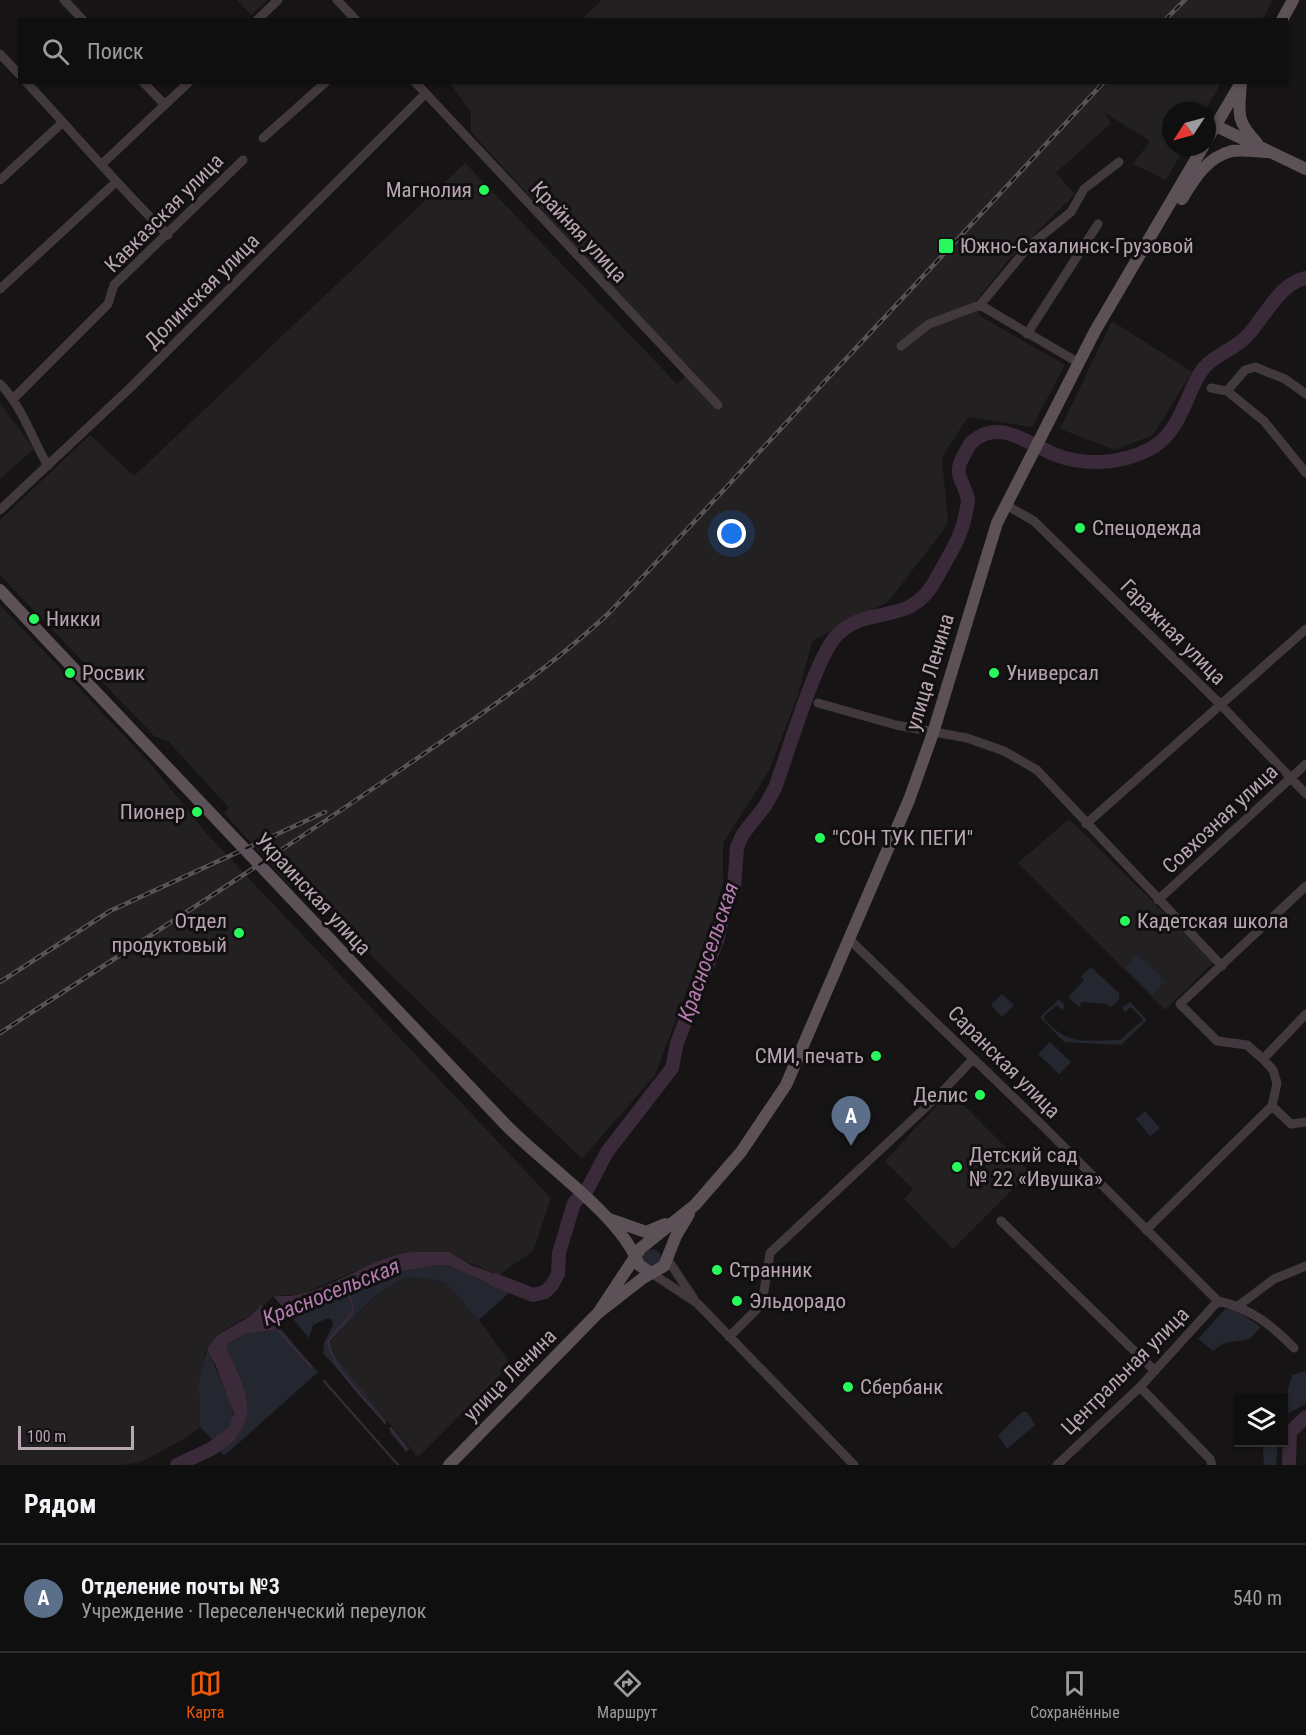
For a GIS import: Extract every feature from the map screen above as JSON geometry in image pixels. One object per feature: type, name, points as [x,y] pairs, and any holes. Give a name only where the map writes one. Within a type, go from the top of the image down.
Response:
[{"type":"main road","points":[[1283,18],[1293,0]]},
{"type":"main road","points":[[1240,84],[1216,126],[1306,169]]},
{"type":"main road","points":[[1241,84],[1238,117],[1243,128],[1270,152]]},
{"type":"main road","points":[[1138,257],[1159,235],[1199,172],[1217,158],[1231,151],[1270,152]]},
{"type":"main road","name":"улица Ленина","points":[[598,1313],[641,1248],[651,1244],[695,1205],[741,1152],[786,1085],[909,800],[933,733],[989,544],[1006,505],[1079,363],[1198,156]]},
{"type":"main road","name":"Украинская улица","points":[[0,590],[213,814],[291,902],[519,1139],[602,1214],[637,1256],[642,1269],[651,1273]]},
{"type":"main road","points":[[602,1214],[646,1232],[655,1230],[695,1205]]},
{"type":"main road","name":"улица Ленина","points":[[449,1465],[598,1313],[651,1273],[660,1270],[695,1205]]},
{"type":"main road","points":[[602,1214],[624,1248],[626,1262],[621,1278]]},
{"type":"main road","name":"Украинская улица","points":[[602,1214],[651,1244],[662,1248],[666,1257]]},
{"type":"street","points":[[64,0],[81,18]]},
{"type":"street","points":[[259,18],[278,0]]},
{"type":"street","points":[[337,0],[354,18]]},
{"type":"street","points":[[0,54],[18,73]]},
{"type":"street","points":[[28,84],[116,182],[168,235]]},
{"type":"street","points":[[145,84],[165,105]]},
{"type":"street","points":[[102,164],[187,84]]},
{"type":"street","points":[[262,138],[324,84]]},
{"type":"street","name":"Крайняя улица","points":[[417,84],[718,405]]},
{"type":"street","name":"Долинская улица","points":[[0,510],[134,385],[425,94]]},
{"type":"street","points":[[0,180],[63,122]]},
{"type":"street","name":"Кавказская улица","points":[[14,398],[108,304],[114,285],[243,160]]},
{"type":"street","points":[[901,346],[929,324],[980,305],[1029,246],[1071,212],[1084,189],[1119,162]]},
{"type":"street","points":[[0,289],[116,182]]},
{"type":"street","points":[[1027,334],[1098,224]]},
{"type":"street","points":[[980,305],[1079,363]]},
{"type":"street","points":[[1227,391],[1245,370],[1255,367],[1285,380],[1306,394]]},
{"type":"street","points":[[0,384],[14,398],[29,433],[48,466]]},
{"type":"street","points":[[1211,388],[1227,391],[1264,421],[1305,468]]},
{"type":"street","name":"Гаражная улица","points":[[1006,505],[1034,521],[1220,704],[1306,794]]},
{"type":"street","points":[[1086,824],[1306,629]]},
{"type":"street","points":[[818,703],[933,733],[967,738],[1004,751],[1037,770],[1222,966]]},
{"type":"street","name":"Совхозная улица","points":[[1158,900],[1306,764]]},
{"type":"street","points":[[1146,1230],[1272,1106],[1277,1083],[1273,1070],[1247,1045],[1217,1041],[1180,1004],[1306,886]]},
{"type":"street","name":"Саранская улица","points":[[850,940],[1218,1301]]},
{"type":"street","points":[[1263,1059],[1306,1014]]},
{"type":"street","points":[[729,1337],[762,1305],[770,1253],[940,1094],[973,1059]]},
{"type":"street","points":[[1272,1106],[1291,1124],[1305,1123]]},
{"type":"street","points":[[1001,1221],[1155,1371]]},
{"type":"street","points":[[666,1257],[697,1304]]},
{"type":"street","points":[[1238,1306],[1274,1279],[1306,1266]]},
{"type":"street","name":"Украинская улица","points":[[651,1273],[697,1304],[854,1465]]},
{"type":"street","points":[[1218,1301],[1238,1306],[1271,1324],[1294,1348]]},
{"type":"street","name":"Центральная улица","points":[[1057,1465],[1140,1387],[1218,1301]]},
{"type":"street","points":[[1140,1387],[1210,1459],[1212,1465]]},
{"type":"shaded area","points":[[237,0],[268,0],[251,15]]},
{"type":"shaded area","points":[[602,0],[1273,0],[1263,18],[583,18]]},
{"type":"shaded area","points":[[451,84],[1220,84],[1210,102],[1162,102],[1162,156],[1180,156],[1166,180],[1133,164],[1150,141],[1105,113],[1111,123],[1056,173],[1075,194],[1007,262],[976,301],[980,316],[1065,365],[1032,427],[968,417],[942,457],[948,524],[888,602],[812,641],[798,695],[769,771],[723,843],[723,882],[712,924],[655,1075],[582,1159],[362,947],[303,878],[290,886],[224,813],[229,808],[169,742],[154,736],[0,575],[0,520],[90,435],[134,476],[465,163],[677,384],[690,372],[471,132],[471,112]]},
{"type":"shaded area","points":[[1112,321],[1192,372],[1153,435],[1115,450],[1060,429]]},
{"type":"shaded area","points":[[0,403],[34,449],[0,479]]},
{"type":"shaded area","points":[[0,605],[150,763],[208,835],[551,1198],[533,1251],[499,1275],[444,1252],[423,1252],[353,1272],[302,1294],[273,1296],[257,1312],[225,1329],[210,1344],[205,1353],[200,1427],[187,1437],[141,1462],[123,1465],[0,1465]]},
{"type":"shaded area","name":"Кадетская школа","points":[[1069,819],[1214,962],[1165,1010],[1018,863]]},
{"type":"shaded area","points":[[1137,954],[1165,981],[1153,995],[1125,968]]},
{"type":"shaded area","points":[[1091,967],[1119,993],[1119,1000],[1110,1008],[1108,1004],[1081,1002],[1080,1008],[1068,997],[1084,980],[1081,976]]},
{"type":"shaded area","points":[[1002,994],[1014,1005],[1002,1017],[991,1005]]},
{"type":"shaded area","points":[[1059,999],[1065,1006],[1062,1010],[1057,1005],[1044,1016],[1045,1020],[1062,1035],[1071,1038],[1089,1041],[1120,1040],[1143,1020],[1131,1007],[1125,1012],[1122,1008],[1130,1002],[1147,1020],[1121,1045],[1064,1042],[1040,1017]]},
{"type":"shaded area","points":[[1050,1042],[1071,1062],[1059,1074],[1038,1054]]},
{"type":"shaded area","name":"Детский сад № 22 «Ивушка»","points":[[950,1091],[1030,1172],[953,1249],[904,1199],[913,1189],[885,1161]]},
{"type":"shaded area","points":[[1145,1111],[1160,1128],[1150,1136],[1136,1119]]},
{"type":"shaded area","points":[[648,1249],[656,1249],[661,1254],[659,1265],[648,1267],[643,1262],[643,1254]]},
{"type":"shaded area","points":[[447,1265],[510,1292],[479,1320],[446,1284],[433,1279],[407,1277],[378,1293],[330,1341],[335,1356],[387,1421],[384,1423],[323,1353],[324,1343],[333,1325],[332,1320],[328,1318],[313,1325],[309,1338],[293,1319],[385,1274]]},
{"type":"shaded area","points":[[407,1277],[433,1279],[446,1284],[479,1320],[511,1364],[418,1457],[352,1379],[335,1356],[330,1342],[378,1293]]},
{"type":"shaded area","points":[[1225,1309],[1236,1310],[1261,1327],[1250,1339],[1224,1343],[1213,1351],[1198,1339]]},
{"type":"shaded area","points":[[281,1329],[318,1372],[224,1456],[219,1450],[234,1440],[243,1428],[247,1416],[245,1391],[227,1349],[228,1344],[245,1334]]},
{"type":"shaded area","points":[[207,1350],[224,1386],[233,1415],[233,1421],[229,1427],[213,1440],[200,1427],[199,1381]]},
{"type":"shaded area","points":[[1306,1371],[1306,1404],[1288,1413],[1287,1393],[1292,1375]]},
{"type":"shaded area","points":[[1022,1412],[1027,1412],[1035,1425],[1007,1449],[998,1435]]},
{"type":"shaded area","points":[[391,1426],[410,1449],[406,1452],[390,1432]]},
{"type":"shaded area","points":[[1263,1447],[1278,1447],[1276,1465],[1264,1465]]},
{"type":"water","points":[[411,1252],[449,1252],[471,1265],[514,1281],[510,1292],[447,1265],[385,1274],[293,1319],[273,1296],[291,1296],[308,1292],[376,1262]]},
{"type":"water","points":[[261,1305],[281,1329],[245,1334],[228,1344],[227,1349],[245,1391],[247,1416],[243,1428],[234,1440],[219,1450],[213,1440],[229,1427],[234,1414],[216,1366],[207,1350],[225,1330],[249,1317]]},
{"type":"waterway","name":"Красносельская","points":[[495,1280],[533,1295],[545,1292],[552,1285],[558,1274],[559,1253],[574,1203],[587,1190],[607,1152],[672,1068],[677,1043],[718,938],[724,911],[734,888],[737,847],[743,834],[765,806],[775,788],[803,706],[821,662],[838,634],[851,625],[864,619],[902,610],[926,594],[953,549],[963,525],[968,500],[959,467],[971,443],[982,435],[1004,432],[1067,459],[1090,462],[1114,461],[1148,450],[1167,435],[1174,426],[1194,383],[1205,367],[1246,337],[1280,294],[1296,281],[1306,278]]},
{"type":"waterway","points":[[346,1291],[352,1302],[353,1312],[328,1341],[343,1373],[385,1423]]},
{"type":"waterway","name":"Красносельская","points":[[255,1325],[303,1303]]},
{"type":"waterway","points":[[277,1329],[311,1367]]},
{"type":"waterway","points":[[324,1381],[398,1465]]},
{"type":"waterway","points":[[1289,1465],[1290,1432],[1306,1417]]},
{"type":"waterway","points":[[390,1428],[407,1450]]},
{"type":"waterway","name":"Красносельская","points":[[177,1465],[211,1449],[229,1436]]},
{"type":"railway","points":[[1167,18],[1185,0]]},
{"type":"railway","points":[[0,1033],[353,802],[510,694],[586,634],[610,612],[1102,84]]},
{"type":"railway","points":[[0,982],[110,911],[325,812]]},
{"type":"place","name":"Магнолия","points":[[484,190]]},
{"type":"place","name":"Южно-Сахалинск-Грузовой","points":[[946,246]]},
{"type":"place","name":"Спецодежда","points":[[1080,528]]},
{"type":"place","name":"Никки","points":[[34,619]]},
{"type":"place","name":"Росвик","points":[[70,673]]},
{"type":"place","name":"Универсал","points":[[994,673]]},
{"type":"place","name":"Пионер","points":[[197,812]]},
{"type":"place","name":"\"СОН ТУК ПЕГИ\"","points":[[820,838]]},
{"type":"place","name":"Кадетская школа","points":[[1125,921]]},
{"type":"place","name":"Отдел продуктовый","points":[[239,933]]},
{"type":"place","name":"СМИ, печать","points":[[876,1056]]},
{"type":"place","name":"Делис","points":[[980,1095]]},
{"type":"place","name":"Отделение почты №3","points":[[851,1146]]},
{"type":"place","name":"Детский сад № 22 «Ивушка»","points":[[957,1167]]},
{"type":"place","name":"Странник","points":[[717,1270]]},
{"type":"place","name":"Эльдорадо","points":[[737,1301]]},
{"type":"place","name":"Сбербанк","points":[[848,1387]]}]
